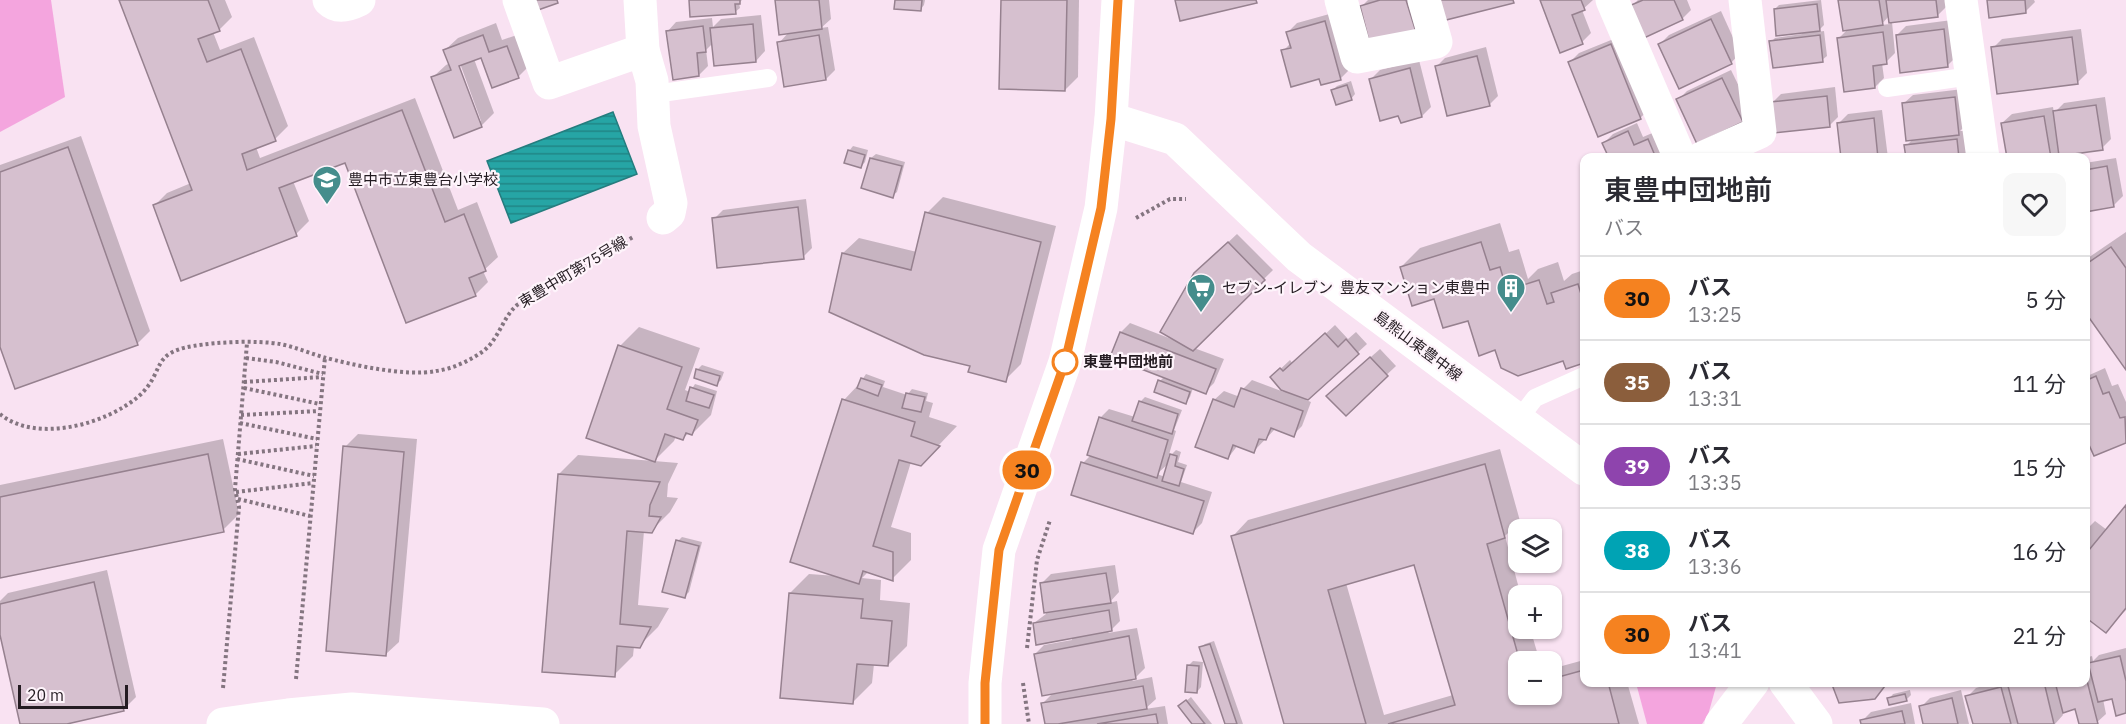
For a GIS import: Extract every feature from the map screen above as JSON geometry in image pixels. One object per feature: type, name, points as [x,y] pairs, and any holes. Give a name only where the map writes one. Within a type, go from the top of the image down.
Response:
[{"type":"street","points":[[329,0],[339,5],[359,0]]},
{"type":"street","points":[[519,0],[549,83],[644,50]]},
{"type":"street","points":[[640,0],[644,50],[654,94],[654,126],[671,203],[669,213],[663,218]]},
{"type":"street","points":[[985,724],[985,683],[999,550],[1065,362],[1101,208],[1111,119],[1118,0]]},
{"type":"street","points":[[1341,0],[1357,57],[1436,42],[1424,0]]},
{"type":"street","points":[[1612,0],[1678,153]]},
{"type":"street","points":[[1713,153],[1760,132],[1746,0]]},
{"type":"street","points":[[1961,0],[1982,153]]},
{"type":"street","name":"島熊山東豊中線","points":[[1111,119],[1175,139],[1299,257],[1580,466]]},
{"type":"street","points":[[1721,724],[1749,687]]},
{"type":"street","points":[[1789,687],[1816,724]]},
{"type":"street","points":[[223,711],[288,715],[352,709],[543,724]]},
{"type":"lane","points":[[1887,88],[1971,76]]},
{"type":"lane","points":[[654,94],[768,78]]},
{"type":"lane","points":[[1518,420],[1535,398],[1580,378]]},
{"type":"path","points":[[1132,222],[1139,215],[1170,199],[1189,199]]},
{"type":"path","name":"東豊中町第75号線","points":[[0,414],[8,420],[34,427],[46,429],[73,427],[111,414],[133,401],[149,383],[162,361],[174,350],[213,344],[280,344],[366,366],[414,372],[449,368],[484,351],[499,333],[509,312],[522,301],[663,218]]},
{"type":"path","points":[[223,711],[239,507],[236,492],[247,343]]},
{"type":"path","points":[[295,689],[325,357]]},
{"type":"path","points":[[246,358],[276,362],[322,375]]},
{"type":"path","points":[[244,382],[322,375]]},
{"type":"path","points":[[244,388],[320,404]]},
{"type":"path","points":[[241,416],[319,411]]},
{"type":"path","points":[[240,423],[317,439]]},
{"type":"path","points":[[238,456],[316,446]]},
{"type":"path","points":[[238,456],[314,476]]},
{"type":"path","points":[[236,492],[313,483]]},
{"type":"path","points":[[238,499],[310,516]]},
{"type":"path","points":[[1027,651],[1037,560],[1052,516]]},
{"type":"path","points":[[1024,674],[1023,685],[1029,724]]},
{"type":"shaded area","points":[[0,0],[51,0],[65,97],[0,132]]},
{"type":"shaded area","points":[[1637,687],[1716,687],[1708,715],[1702,724],[1647,724]]},
{"type":"water","points":[[613,112],[637,174],[511,223],[487,161]]},
{"type":"building","points":[[119,0],[208,0],[220,31],[198,39],[207,62],[241,49],[276,141],[242,154],[247,170],[402,110],[445,222],[464,214],[486,271],[469,278],[476,296],[406,323],[345,163],[279,188],[297,236],[181,281],[153,205],[192,190]]},
{"type":"building","points":[[534,0],[557,0],[558,3],[538,10]]},
{"type":"building","points":[[689,0],[740,0],[740,4],[735,4],[736,14],[690,17]]},
{"type":"building","points":[[775,0],[819,0],[822,29],[779,35]]},
{"type":"building","points":[[895,0],[922,0],[921,11],[894,9]]},
{"type":"building","points":[[1001,0],[1067,0],[1065,91],[999,89]]},
{"type":"building","points":[[1175,0],[1256,0],[1257,3],[1180,21]]},
{"type":"building","points":[[1380,0],[1406,0],[1416,32],[1370,45],[1360,6]]},
{"type":"building","points":[[1437,0],[1513,0],[1514,3],[1442,21]]},
{"type":"building","points":[[1540,0],[1581,0],[1585,10],[1572,15],[1583,44],[1560,53]]},
{"type":"building","points":[[1643,0],[1674,0],[1683,20],[1644,38],[1629,6]]},
{"type":"building","points":[[1838,0],[1879,0],[1883,25],[1843,31]]},
{"type":"building","points":[[1886,0],[1936,0],[1938,17],[1889,23]]},
{"type":"building","points":[[1987,0],[2025,0],[2026,13],[1989,18]]},
{"type":"building","points":[[1817,4],[1820,31],[1776,36],[1774,9]]},
{"type":"building","points":[[1711,19],[1732,64],[1679,89],[1658,44]]},
{"type":"building","points":[[1325,21],[1341,80],[1321,85],[1319,79],[1291,87],[1281,50],[1291,48],[1286,32]]},
{"type":"building","points":[[753,24],[756,62],[714,66],[710,28]]},
{"type":"building","points":[[703,26],[706,52],[697,53],[699,76],[673,80],[666,31]]},
{"type":"building","points":[[1944,29],[1948,67],[1900,73],[1896,35]]},
{"type":"building","points":[[1883,32],[1887,64],[1873,66],[1875,88],[1844,92],[1837,38]]},
{"type":"building","points":[[483,35],[489,52],[507,46],[519,78],[492,88],[481,58],[459,66],[482,127],[454,138],[431,77],[451,70],[443,50]]},
{"type":"building","points":[[819,35],[826,80],[784,87],[777,42]]},
{"type":"building","points":[[1820,35],[1823,62],[1773,68],[1769,41]]},
{"type":"building","points":[[2072,37],[2078,84],[1997,94],[1991,47]]},
{"type":"building","points":[[1611,44],[1641,119],[1598,137],[1568,62]]},
{"type":"building","points":[[1477,56],[1490,106],[1447,116],[1435,66]]},
{"type":"building","points":[[1410,68],[1422,117],[1401,123],[1398,116],[1380,121],[1369,79]]},
{"type":"building","points":[[1722,78],[1743,122],[1697,144],[1676,99]]},
{"type":"building","points":[[1347,85],[1352,100],[1336,105],[1331,90]]},
{"type":"building","points":[[1827,96],[1830,127],[1774,133],[1770,102]]},
{"type":"building","points":[[1955,97],[1959,135],[1906,141],[1902,103]]},
{"type":"building","points":[[2096,105],[2103,150],[2059,153],[2053,111]]},
{"type":"building","points":[[2044,116],[2050,153],[2006,153],[2001,123]]},
{"type":"building","points":[[1874,118],[1878,153],[1840,153],[1837,123]]},
{"type":"building","points":[[1628,131],[1634,145],[1648,139],[1654,153],[1607,153],[1602,143]]},
{"type":"building","points":[[1957,139],[1958,153],[1905,153],[1904,145]]},
{"type":"building","points":[[68,147],[138,345],[15,389],[0,347],[0,172]]},
{"type":"building","points":[[848,150],[865,155],[861,168],[844,163]]},
{"type":"building","points":[[870,158],[902,166],[893,198],[861,188]]},
{"type":"building","points":[[2107,166],[2114,207],[2090,211],[2090,169]]},
{"type":"building","points":[[798,207],[804,259],[717,268],[712,218]]},
{"type":"building","points":[[925,212],[1041,242],[1006,382],[968,372],[970,366],[924,355],[829,312],[842,253],[911,270]]},
{"type":"building","name":"セブン-イレブン","points":[[1228,242],[1265,280],[1193,351],[1160,332],[1194,273]]},
{"type":"building","name":"豊友マンション東豊中","points":[[1481,242],[1490,270],[1500,267],[1510,301],[1521,298],[1517,287],[1539,280],[1547,304],[1554,302],[1551,293],[1578,284],[1580,291],[1580,364],[1566,369],[1563,361],[1518,376],[1501,368],[1495,350],[1479,356],[1468,321],[1443,328],[1434,299],[1412,306],[1400,267]]},
{"type":"building","points":[[2111,247],[2126,268],[2126,370],[2090,319],[2090,262]]},
{"type":"building","points":[[1120,332],[1216,369],[1206,394],[1110,357]]},
{"type":"building","points":[[1325,333],[1338,347],[1346,339],[1359,354],[1308,400],[1281,390],[1270,377],[1280,368],[1283,371]]},
{"type":"building","points":[[618,345],[682,367],[667,409],[698,420],[692,435],[686,433],[683,440],[665,434],[655,462],[586,438]]},
{"type":"building","points":[[1370,357],[1388,376],[1346,416],[1326,396]]},
{"type":"building","points":[[696,369],[720,376],[717,386],[694,378]]},
{"type":"building","points":[[2096,376],[2103,394],[2109,392],[2120,418],[2125,417],[2126,443],[2094,456],[2090,447],[2090,379]]},
{"type":"building","points":[[861,378],[882,385],[878,396],[857,388]]},
{"type":"building","points":[[1158,380],[1190,392],[1186,404],[1154,392]]},
{"type":"building","points":[[690,387],[714,395],[709,408],[686,401]]},
{"type":"building","points":[[1241,388],[1303,411],[1294,437],[1271,428],[1266,440],[1259,439],[1254,453],[1233,445],[1228,459],[1195,447],[1213,399],[1234,407]]},
{"type":"building","points":[[906,393],[925,397],[921,412],[902,408]]},
{"type":"building","points":[[842,399],[915,422],[911,436],[940,446],[921,466],[899,460],[873,546],[893,552],[893,581],[863,571],[859,584],[790,562]]},
{"type":"building","points":[[1139,401],[1178,414],[1172,434],[1132,421]]},
{"type":"building","points":[[1099,417],[1168,440],[1157,478],[1087,455]]},
{"type":"building","points":[[343,446],[404,452],[386,656],[326,651]]},
{"type":"building","points":[[208,454],[224,532],[0,578],[0,497]]},
{"type":"building","points":[[1170,454],[1177,456],[1175,466],[1184,469],[1179,486],[1162,481]]},
{"type":"building","points":[[1081,462],[1204,501],[1193,534],[1071,495]]},
{"type":"building","points":[[1485,464],[1505,538],[1487,544],[1508,619],[1508,639],[1514,639],[1517,651],[1508,651],[1508,705],[1562,705],[1562,676],[1580,671],[1580,687],[1609,687],[1619,724],[1388,724],[1455,705],[1414,565],[1328,590],[1366,724],[1284,724],[1231,536]]},
{"type":"building","points":[[558,474],[660,482],[650,505],[649,516],[661,517],[652,533],[627,531],[620,624],[651,627],[640,648],[617,646],[615,677],[542,672]]},
{"type":"building","points":[[2126,505],[2126,608],[2106,633],[2090,621],[2090,549]]},
{"type":"building","points":[[676,540],[699,546],[685,598],[662,592]]},
{"type":"building","points":[[1106,573],[1111,603],[1044,613],[1040,583]]},
{"type":"building","points":[[94,582],[124,711],[67,724],[20,724],[0,635],[0,604]]},
{"type":"building","points":[[789,593],[863,599],[861,618],[892,621],[888,666],[857,664],[853,704],[780,698]]},
{"type":"building","points":[[1109,610],[1112,631],[1036,645],[1033,623]]},
{"type":"building","points":[[1129,636],[1136,679],[1042,696],[1034,654]]},
{"type":"building","points":[[1210,644],[1237,724],[1225,724],[1199,647]]},
{"type":"building","points":[[2120,656],[2126,681],[2126,713],[2116,716],[2112,699],[2098,702],[2090,663]]},
{"type":"building","points":[[1187,665],[1199,666],[1197,693],[1185,692]]},
{"type":"building","points":[[1143,686],[1147,709],[1058,724],[1045,724],[1041,703]]},
{"type":"building","points":[[1833,687],[1884,687],[1875,699],[1839,703]]},
{"type":"building","points":[[2001,687],[2011,724],[1973,724],[1965,696]]},
{"type":"building","points":[[2008,687],[2045,687],[2054,724],[2018,724]]},
{"type":"building","points":[[2056,687],[2089,687],[2098,724],[2079,724],[2075,709],[2063,713]]},
{"type":"building","points":[[1905,694],[1907,701],[1889,705],[1887,698]]},
{"type":"building","points":[[1952,698],[1958,724],[1923,724],[1919,706]]},
{"type":"building","points":[[1186,700],[1205,724],[1192,724],[1178,706]]},
{"type":"building","points":[[1902,711],[1905,724],[1861,724],[1860,720]]},
{"type":"building","points":[[1156,714],[1158,724],[1097,724]]},
{"type":"bus line","name":"30","points":[[985,724],[985,683],[999,550],[1065,362],[1101,208],[1111,119],[1118,0]]},
{"type":"place","name":"豊中市立東豊台小学校","points":[[327,206]]},
{"type":"place","name":"セブン-イレブン","points":[[1201,314]]},
{"type":"place","name":"豊友マンション東豊中","points":[[1511,314]]},
{"type":"place","name":"東豊中団地前","points":[[1065,362]]}]
